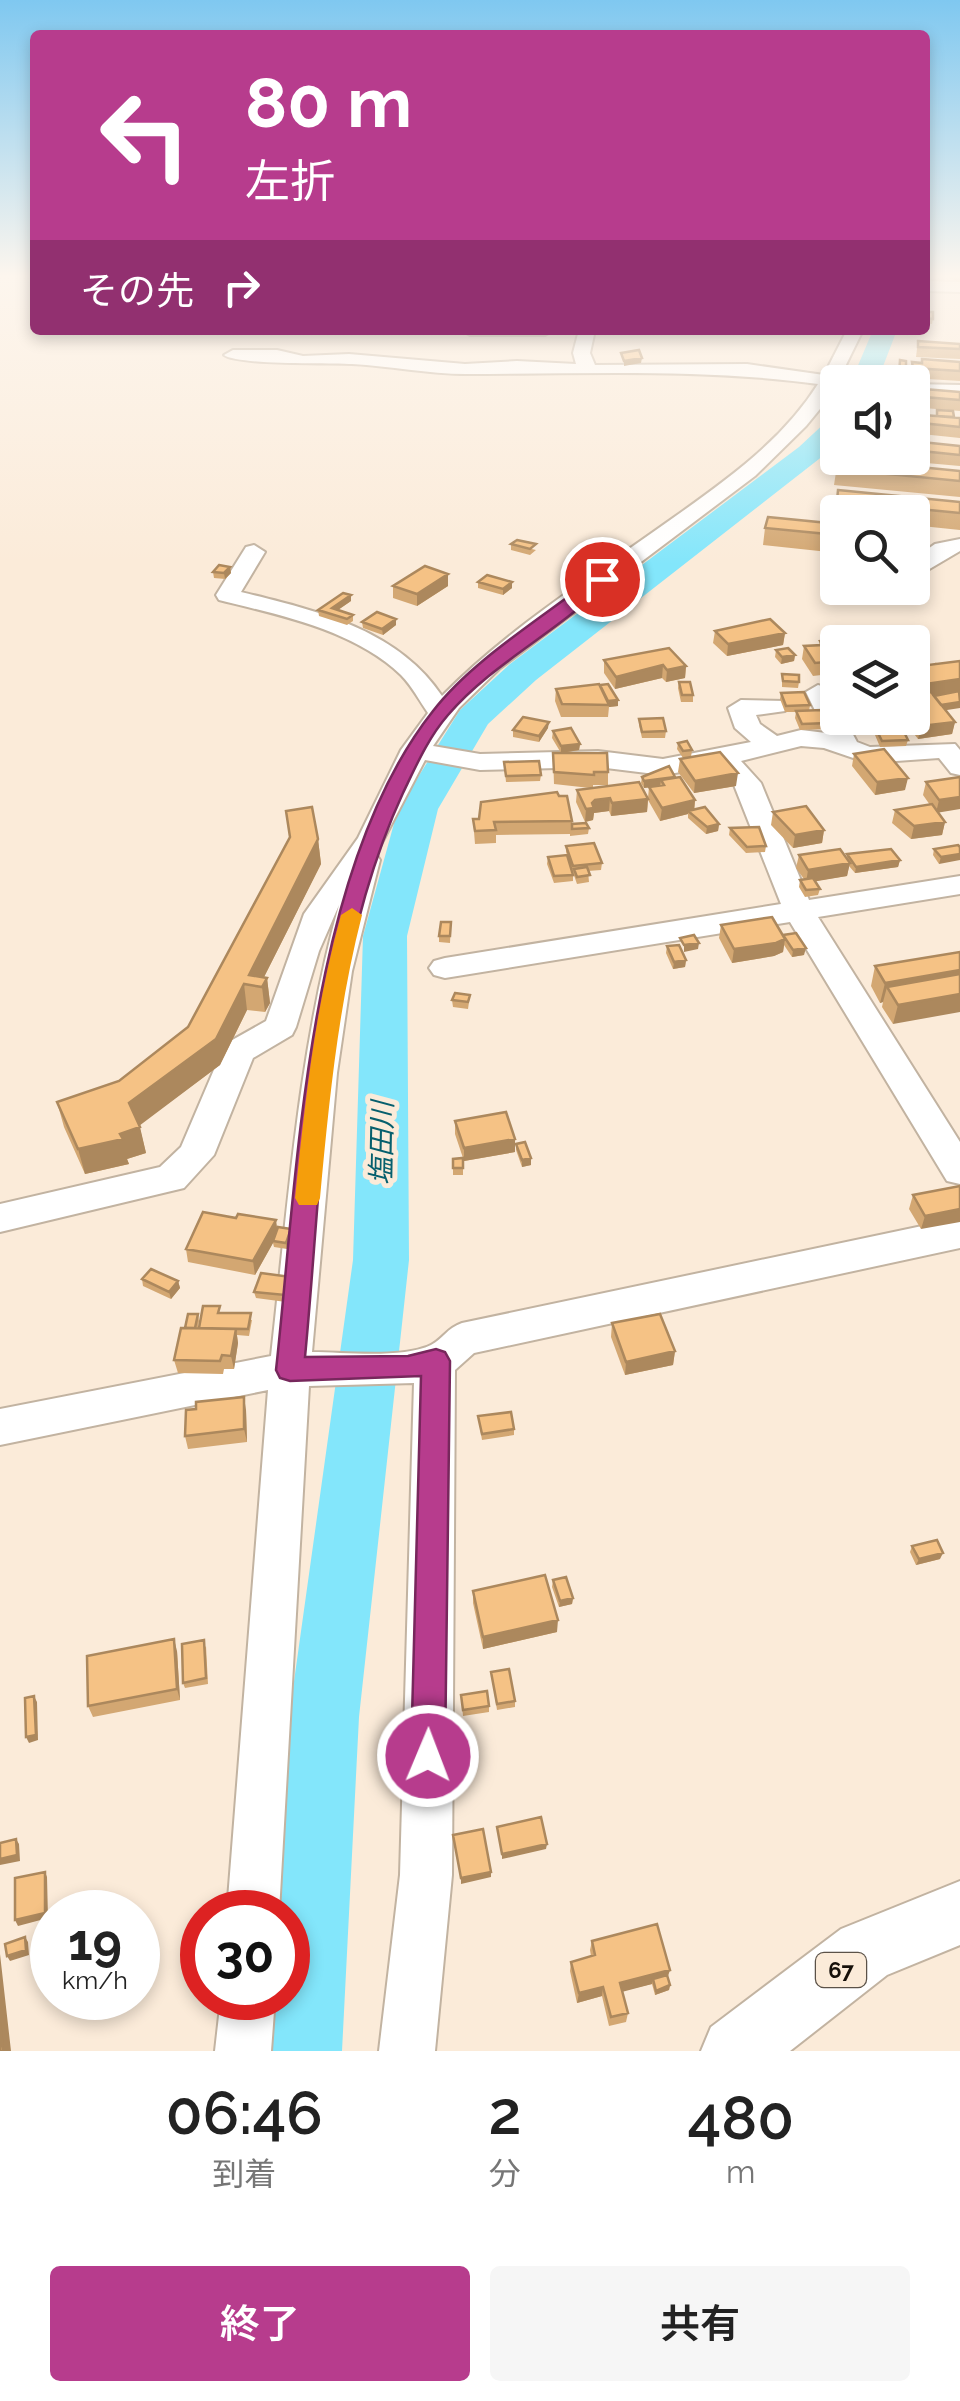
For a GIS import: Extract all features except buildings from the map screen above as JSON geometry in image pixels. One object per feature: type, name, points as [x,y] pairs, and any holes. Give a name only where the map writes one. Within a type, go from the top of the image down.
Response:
[{"type":"main road","name":"67","points":[[736,2051],[864,1952],[960,1913]]},
{"type":"street","points":[[776,373],[820,380]]},
{"type":"street","points":[[930,389],[960,390]]},
{"type":"street","points":[[0,1218],[171,1178],[196,1155],[239,1051],[280,1027],[314,923],[372,838],[440,712],[470,682],[602,579],[734,485],[820,401]]},
{"type":"street","points":[[930,558],[960,545]]},
{"type":"street","points":[[254,552],[228,596],[288,613],[384,650],[410,670],[440,712]]},
{"type":"street","points":[[818,692],[846,747]]},
{"type":"street","points":[[772,745],[748,728],[740,708],[776,706]]},
{"type":"street","points":[[420,751],[480,762],[598,759],[664,767],[801,738],[868,756],[946,750],[960,767]]},
{"type":"street","points":[[724,757],[747,783],[798,910],[960,1171]]},
{"type":"street","points":[[256,1890],[320,1072],[336,971],[372,838]]},
{"type":"street","points":[[445,968],[960,885]]},
{"type":"street","points":[[0,1427],[295,1369],[422,1364],[449,1355],[462,1340],[960,1233]]},
{"type":"street","points":[[407,2051],[426,1875],[422,1364]]},
{"type":"street","points":[[243,2051],[246,2020]]},
{"type":"waterway","name":"塩田川","points":[[301,2051],[324,1717],[381,1260],[385,936],[418,809],[473,718],[523,672],[820,443]]},
{"type":"slow traffic","points":[[308,1198],[320,1072],[336,971],[352,915]]},
{"type":"route","points":[[428,1756],[436,1361],[408,1368],[290,1370],[320,1072],[336,971],[372,838],[414,750],[440,712],[470,682],[602,579]]}]
